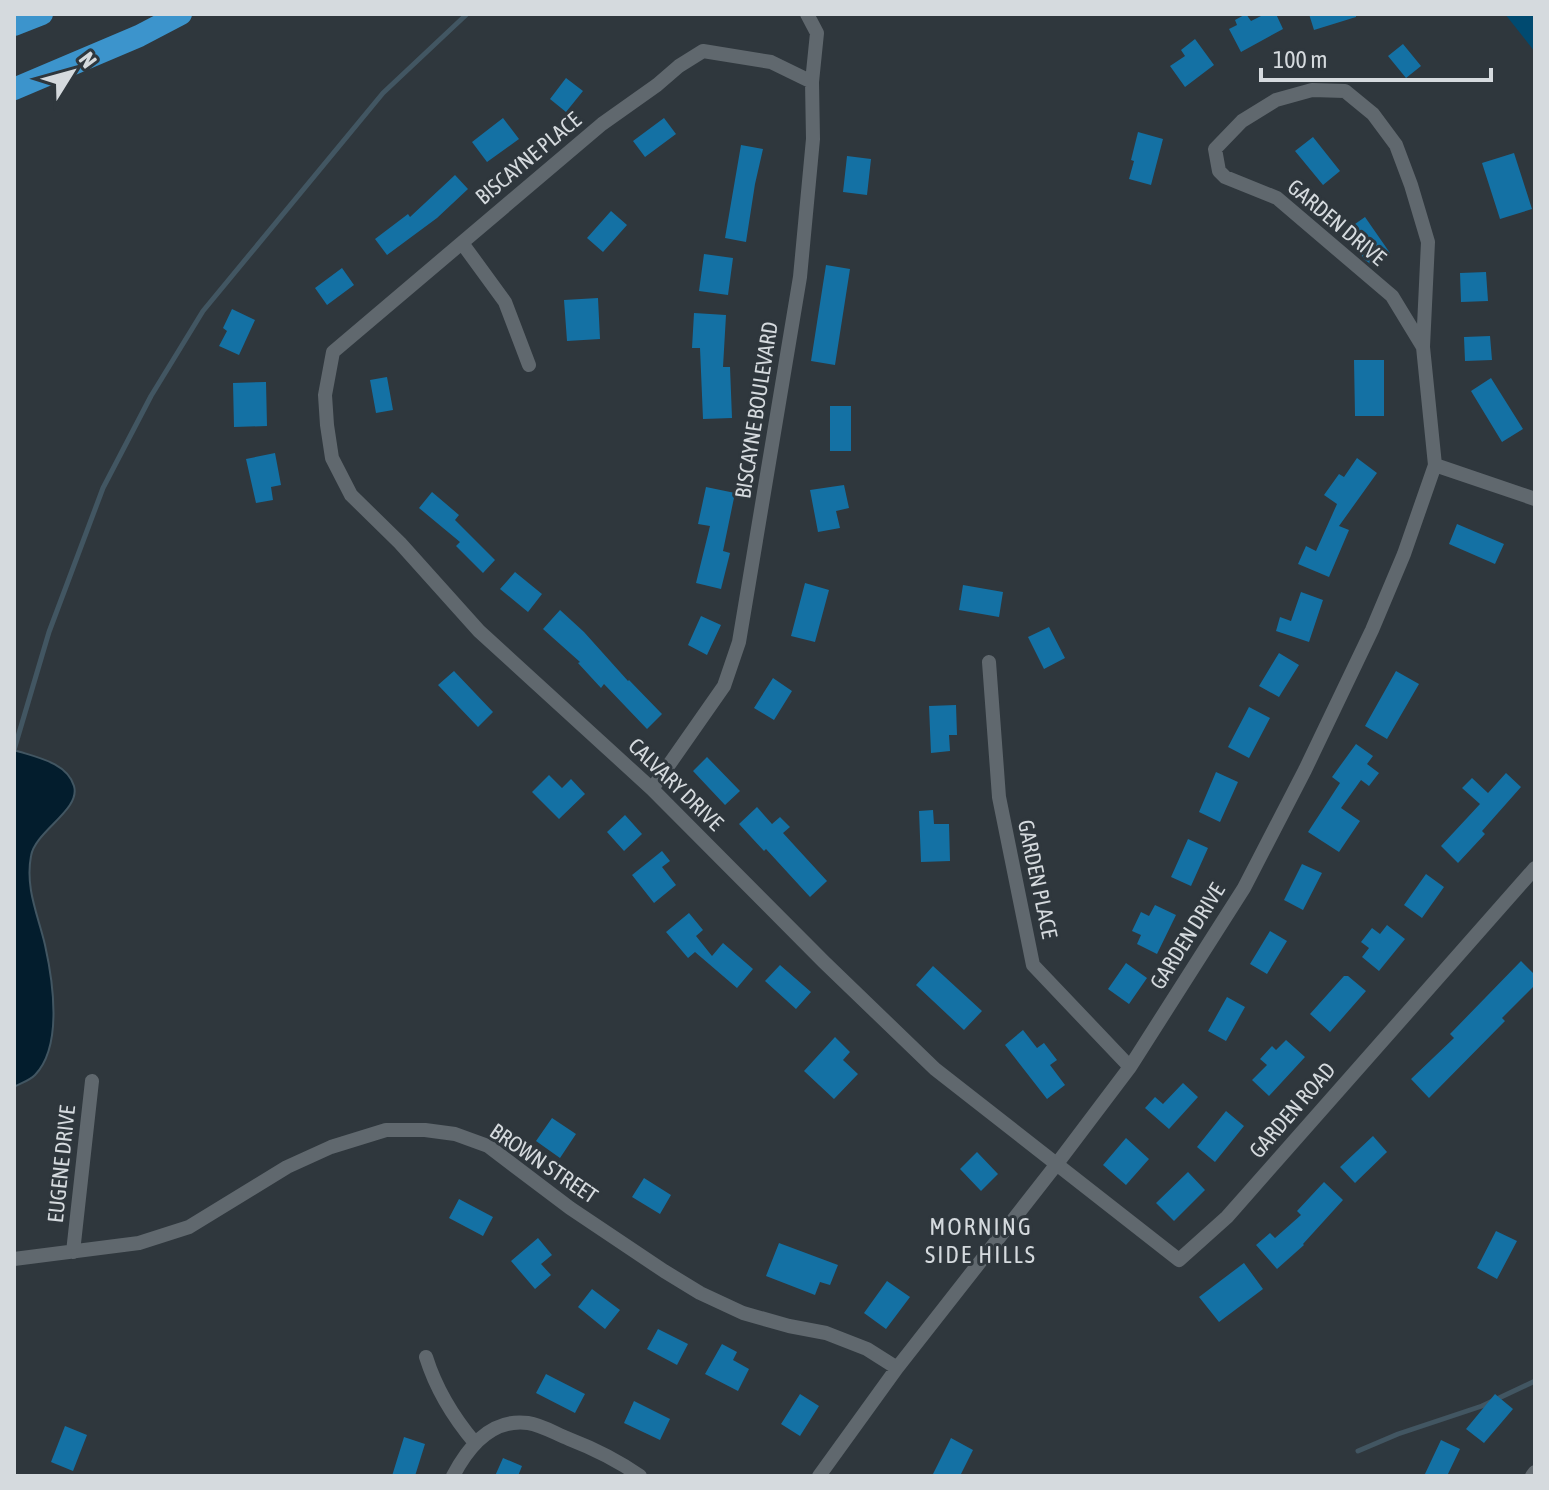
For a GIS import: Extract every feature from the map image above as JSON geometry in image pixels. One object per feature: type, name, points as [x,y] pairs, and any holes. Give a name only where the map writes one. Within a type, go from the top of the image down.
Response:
[{"type":"highway","points":[[14,25],[42,14]]},
{"type":"highway","points":[[14,89],[139,36],[181,14]]},
{"type":"street","name":"BISCAYNE BOULEVARD","points":[[652,789],[724,686],[739,642],[800,277],[813,139],[812,82],[817,33],[807,14]]},
{"type":"street","name":"BISCAYNE PLACE","points":[[325,395],[333,352],[602,124],[679,66],[703,51],[771,62],[812,82]]},
{"type":"street","name":"GARDEN DRIVE","points":[[819,1476],[897,1368],[1130,1067],[1244,888],[1305,770],[1377,617],[1404,554],[1435,465],[1423,347],[1428,242],[1396,145],[1373,114],[1345,91],[1312,90],[1276,100],[1242,121],[1215,149],[1219,171],[1225,177],[1277,198],[1392,296],[1423,347]]},
{"type":"street","points":[[462,243],[505,302],[529,365]]},
{"type":"street","name":"CALVARY DRIVE","points":[[325,395],[332,458],[351,495],[400,543],[479,631],[652,789],[935,1069],[1056,1165]]},
{"type":"street","points":[[1435,465],[1535,499]]},
{"type":"street","name":"GARDEN PLACE","points":[[989,662],[999,797],[1033,965],[1130,1067]]},
{"type":"street","name":"GARDEN ROAD","points":[[1056,1165],[1179,1260],[1227,1217],[1535,868]]},
{"type":"street","name":"EUGENE DRIVE","points":[[73,1252],[92,1081]]},
{"type":"street","name":"BROWN STREET","points":[[14,1259],[139,1243],[189,1227],[287,1167],[345,1143],[386,1130],[425,1130],[455,1134],[488,1146],[570,1208],[700,1293],[743,1313],[826,1333],[867,1349],[897,1368]]},
{"type":"street","points":[[426,1357],[434,1381],[475,1443]]},
{"type":"street","points":[[453,1476],[463,1456],[482,1436],[506,1425],[529,1423],[599,1451],[640,1476]]},
{"type":"shaded area","points":[[1505,14],[1535,14],[1535,52]]},
{"type":"shaded area","points":[[14,750],[40,758],[65,771],[74,786],[74,795],[65,812],[40,838],[31,856],[31,890],[51,976],[53,1031],[44,1063],[33,1077],[14,1087]]},
{"type":"building","points":[[1246,14],[1251,21],[1265,14],[1276,14],[1283,29],[1241,52],[1229,29],[1237,25],[1235,20]]},
{"type":"building","points":[[1309,14],[1356,14],[1356,17],[1314,30]]},
{"type":"building","points":[[1195,39],[1214,65],[1185,87],[1170,66],[1185,56],[1181,50]]},
{"type":"building","points":[[1403,44],[1421,66],[1406,78],[1388,56]]},
{"type":"building","points":[[566,78],[583,91],[566,112],[550,99]]},
{"type":"building","points":[[503,118],[519,139],[487,162],[472,142]]},
{"type":"building","points":[[664,118],[676,134],[645,157],[633,141]]},
{"type":"building","points":[[1138,132],[1163,139],[1151,185],[1129,179]]},
{"type":"building","points":[[1313,137],[1340,171],[1323,185],[1295,151]]},
{"type":"building","points":[[741,145],[763,149],[746,242],[725,238]]},
{"type":"building","points":[[1514,153],[1532,209],[1500,219],[1482,163]]},
{"type":"building","points":[[847,156],[871,159],[867,195],[843,192]]},
{"type":"building","points":[[455,175],[468,189],[437,218],[387,255],[375,239],[408,214],[410,217]]},
{"type":"building","points":[[611,211],[627,225],[603,252],[587,238]]},
{"type":"building","points":[[1365,217],[1390,253],[1372,265],[1345,231]]},
{"type":"building","points":[[704,254],[733,258],[728,295],[699,291]]},
{"type":"building","points":[[826,265],[850,269],[835,365],[811,361]]},
{"type":"building","points":[[342,268],[354,285],[327,305],[315,288]]},
{"type":"building","points":[[1486,272],[1488,301],[1461,302],[1460,273]]},
{"type":"building","points":[[598,298],[600,339],[567,341],[564,300]]},
{"type":"building","points":[[232,309],[255,320],[239,355],[219,346],[227,331],[223,328]]},
{"type":"building","points":[[694,313],[726,315],[723,367],[730,367],[732,418],[703,419],[700,348],[692,348]]},
{"type":"building","points":[[1490,336],[1492,360],[1465,361],[1464,337]]},
{"type":"building","points":[[1354,360],[1384,360],[1384,416],[1355,416]]},
{"type":"building","points":[[387,377],[393,410],[376,413],[370,380]]},
{"type":"building","points":[[1491,378],[1523,429],[1502,442],[1471,391]]},
{"type":"building","points":[[266,382],[267,426],[234,427],[233,383]]},
{"type":"building","points":[[830,406],[851,406],[851,451],[830,451]]},
{"type":"building","points":[[275,453],[281,485],[271,487],[273,500],[256,503],[246,459]]},
{"type":"building","points":[[1357,458],[1377,473],[1339,526],[1349,530],[1329,577],[1298,564],[1306,546],[1316,551],[1337,504],[1324,495],[1339,474],[1344,477]]},
{"type":"building","points":[[844,485],[849,508],[836,511],[840,528],[818,532],[810,490]]},
{"type":"building","points":[[706,487],[735,493],[723,551],[730,553],[721,589],[696,583],[710,526],[698,524]]},
{"type":"building","points":[[432,492],[459,515],[455,520],[495,560],[483,573],[456,546],[460,542],[419,508]]},
{"type":"building","points":[[1457,524],[1504,544],[1495,564],[1449,544]]},
{"type":"building","points":[[515,572],[542,594],[528,612],[500,589]]},
{"type":"building","points":[[805,583],[829,590],[815,642],[791,636]]},
{"type":"building","points":[[963,585],[1003,592],[999,617],[959,610]]},
{"type":"building","points":[[1301,592],[1323,600],[1309,642],[1276,631],[1280,617],[1291,621]]},
{"type":"building","points":[[560,610],[662,714],[647,729],[604,684],[601,688],[580,662],[543,629]]},
{"type":"building","points":[[701,616],[721,625],[707,655],[688,645]]},
{"type":"building","points":[[1049,627],[1065,658],[1044,669],[1028,637]]},
{"type":"building","points":[[1279,653],[1299,665],[1279,697],[1259,686]]},
{"type":"building","points":[[454,671],[493,712],[478,727],[438,685]]},
{"type":"building","points":[[1396,671],[1419,684],[1387,739],[1365,726]]},
{"type":"building","points":[[773,678],[792,691],[774,720],[754,708]]},
{"type":"building","points":[[956,705],[957,735],[949,735],[950,751],[931,753],[929,706]]},
{"type":"building","points":[[1249,707],[1270,718],[1249,758],[1228,747]]},
{"type":"building","points":[[1356,744],[1373,756],[1367,764],[1379,773],[1369,786],[1361,780],[1341,808],[1360,821],[1339,852],[1308,832],[1340,783],[1332,777]]},
{"type":"building","points":[[707,757],[740,791],[725,805],[693,771]]},
{"type":"building","points":[[1216,772],[1238,782],[1220,822],[1199,812]]},
{"type":"building","points":[[1506,773],[1521,787],[1458,863],[1441,846],[1480,804],[1462,788],[1472,778],[1488,793]]},
{"type":"building","points":[[549,775],[562,788],[571,779],[585,794],[559,819],[532,792]]},
{"type":"building","points":[[757,807],[772,824],[780,817],[790,827],[783,833],[827,881],[810,897],[739,824]]},
{"type":"building","points":[[933,810],[934,824],[949,824],[950,861],[921,862],[919,811]]},
{"type":"building","points":[[625,815],[642,834],[624,851],[607,832]]},
{"type":"building","points":[[1188,839],[1208,848],[1191,886],[1171,877]]},
{"type":"building","points":[[662,851],[670,861],[662,867],[676,885],[654,903],[632,875]]},
{"type":"building","points":[[1302,864],[1322,873],[1303,910],[1284,900]]},
{"type":"building","points":[[1426,874],[1444,887],[1422,918],[1404,905]]},
{"type":"building","points":[[1155,905],[1176,915],[1157,954],[1137,944],[1141,935],[1132,931],[1141,912],[1149,916]]},
{"type":"building","points":[[689,913],[703,930],[696,936],[712,956],[723,943],[753,969],[737,988],[695,952],[688,958],[666,932]]},
{"type":"building","points":[[1387,925],[1405,939],[1379,971],[1362,957],[1369,948],[1361,942],[1372,928],[1380,934]]},
{"type":"building","points":[[1270,931],[1287,941],[1267,974],[1250,964]]},
{"type":"building","points":[[1521,961],[1535,975],[1535,985],[1502,1018],[1505,1021],[1429,1098],[1411,1079],[1454,1038],[1450,1034]]},
{"type":"building","points":[[1126,963],[1147,978],[1129,1004],[1108,989]]},
{"type":"building","points":[[780,965],[811,992],[796,1009],[765,981]]},
{"type":"building","points":[[933,966],[982,1011],[964,1030],[916,985]]},
{"type":"building","points":[[1344,976],[1366,991],[1330,1032],[1310,1014]]},
{"type":"building","points":[[1227,997],[1245,1007],[1226,1041],[1208,1031]]},
{"type":"building","points":[[1023,1030],[1037,1048],[1044,1043],[1057,1060],[1050,1065],[1065,1085],[1047,1099],[1005,1045]]},
{"type":"building","points":[[835,1037],[850,1052],[843,1060],[858,1074],[834,1099],[804,1071]]},
{"type":"building","points":[[1286,1040],[1305,1057],[1269,1096],[1252,1080],[1267,1065],[1260,1059],[1272,1046],[1276,1050]]},
{"type":"building","points":[[1183,1083],[1198,1097],[1169,1129],[1145,1108],[1155,1097],[1163,1104]]},
{"type":"building","points":[[1226,1111],[1244,1126],[1215,1162],[1197,1147]]},
{"type":"building","points":[[552,1118],[576,1134],[560,1158],[536,1141]]},
{"type":"building","points":[[1373,1136],[1387,1152],[1355,1183],[1340,1167]]},
{"type":"building","points":[[1126,1138],[1149,1159],[1126,1185],[1103,1165]]},
{"type":"building","points":[[977,1152],[998,1174],[981,1191],[960,1169]]},
{"type":"building","points":[[1188,1172],[1205,1190],[1174,1221],[1156,1203]]},
{"type":"building","points":[[644,1178],[671,1195],[660,1214],[632,1197]]},
{"type":"building","points":[[1324,1182],[1343,1200],[1304,1245],[1277,1269],[1256,1245],[1270,1233],[1275,1238],[1301,1215],[1297,1211]]},
{"type":"building","points":[[459,1199],[493,1217],[483,1236],[449,1218]]},
{"type":"building","points":[[1496,1231],[1517,1241],[1497,1279],[1477,1268]]},
{"type":"building","points":[[538,1238],[552,1255],[541,1264],[551,1275],[535,1289],[511,1261]]},
{"type":"building","points":[[779,1243],[838,1265],[830,1285],[820,1282],[815,1295],[766,1276]]},
{"type":"building","points":[[1244,1263],[1263,1289],[1219,1322],[1199,1297]]},
{"type":"building","points":[[887,1281],[910,1297],[886,1329],[864,1313]]},
{"type":"building","points":[[592,1289],[620,1310],[605,1329],[578,1307]]},
{"type":"building","points":[[658,1329],[688,1344],[677,1365],[647,1349]]},
{"type":"building","points":[[722,1344],[737,1352],[733,1360],[749,1369],[738,1391],[705,1374]]},
{"type":"building","points":[[546,1374],[585,1394],[575,1413],[536,1393]]},
{"type":"building","points":[[800,1394],[819,1406],[800,1436],[781,1424]]},
{"type":"building","points":[[1495,1394],[1513,1409],[1484,1443],[1466,1429]]},
{"type":"building","points":[[634,1401],[670,1419],[660,1440],[624,1423]]},
{"type":"building","points":[[65,1426],[87,1435],[73,1471],[51,1462]]},
{"type":"building","points":[[404,1437],[425,1444],[415,1476],[392,1476]]},
{"type":"building","points":[[951,1438],[973,1450],[960,1476],[932,1476]]},
{"type":"building","points":[[1441,1440],[1460,1449],[1447,1476],[1424,1476]]},
{"type":"building","points":[[503,1458],[522,1466],[518,1476],[495,1476]]},
{"type":"waterway","points":[[14,750],[49,632],[103,488],[151,396],[203,311],[383,93],[467,14]]},
{"type":"waterway","points":[[1358,1451],[1482,1406],[1535,1381]]},
{"type":"district","name":"MORNING SIDE HILLS","points":[[981,1240]]}]
